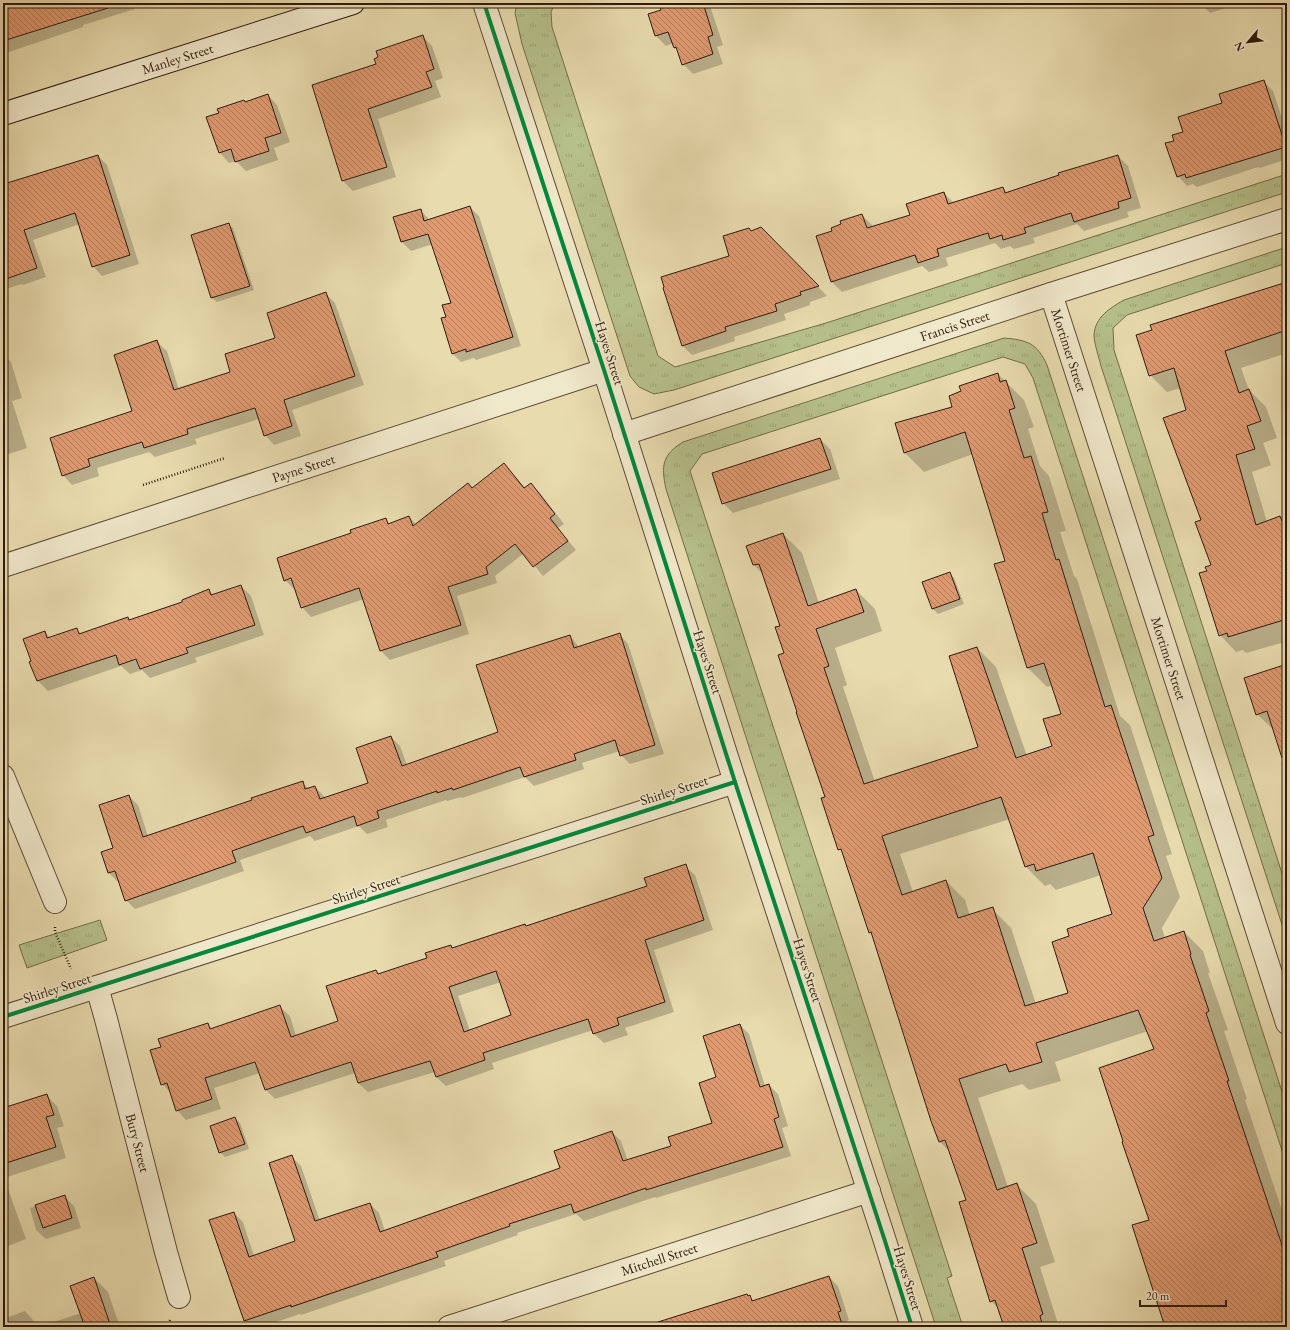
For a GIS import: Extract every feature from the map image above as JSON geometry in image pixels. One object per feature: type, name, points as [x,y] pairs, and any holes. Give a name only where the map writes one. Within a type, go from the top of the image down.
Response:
[{"type":"street","name":"Manley Street","points":[[3,114],[353,3]]},
{"type":"street","name":"Hayes Street","points":[[484,3],[604,370],[735,782],[912,1327]]},
{"type":"street","name":"Francis Street","points":[[624,434],[1051,294],[1287,219]]},
{"type":"street","name":"Mortimer Street","points":[[1051,294],[1287,1023]]},
{"type":"street","name":"Payne Street","points":[[3,566],[604,370]]},
{"type":"street","points":[[3,776],[55,902]]},
{"type":"street","name":"Shirley Street","points":[[3,1017],[735,782]]},
{"type":"street","name":"Bury Street","points":[[96,987],[108,1026],[179,1297]]},
{"type":"street","name":"Mitchell Street","points":[[449,1327],[869,1191]]},
{"type":"path","points":[[143,485],[225,458]]},
{"type":"path","points":[[55,902],[55,932],[72,972],[96,987]]},
{"type":"green space","points":[[517,3],[555,3],[551,12],[552,27],[658,356],[675,367],[826,323],[1287,174],[1287,192],[674,390],[654,394],[639,387],[630,376],[522,44],[515,13]]},
{"type":"green space","points":[[1287,247],[1287,263],[1127,315],[1113,328],[1114,350],[1287,889],[1287,940],[1101,366],[1094,335],[1100,318],[1124,300]]},
{"type":"green space","points":[[1004,338],[1019,340],[1035,347],[1047,365],[1287,1107],[1287,1166],[1033,378],[1025,364],[1003,357],[702,454],[690,471],[952,1276],[947,1278],[963,1327],[936,1327],[666,489],[664,467],[667,457],[683,442]]},
{"type":"green space","points":[[100,920],[107,940],[27,968],[19,945]]},
{"type":"building","points":[[16,3],[107,3],[108,8],[3,41],[3,7]]},
{"type":"building","points":[[658,3],[703,3],[713,35],[708,37],[713,54],[682,65],[676,47],[674,48],[668,32],[655,36],[648,14],[661,10]]},
{"type":"building","points":[[423,35],[434,69],[426,72],[432,87],[368,109],[387,167],[342,181],[312,85],[376,64],[374,59],[378,57],[376,51]]},
{"type":"building","points":[[1264,80],[1286,147],[1186,178],[1185,174],[1177,177],[1165,143],[1174,141],[1172,135],[1183,132],[1178,117],[1222,103],[1219,94]]},
{"type":"building","points":[[268,94],[281,133],[265,138],[269,151],[235,162],[231,149],[219,153],[206,117],[219,113],[217,109]]},
{"type":"building","points":[[98,155],[130,255],[92,267],[75,213],[24,230],[37,268],[3,280],[3,181],[6,180],[7,183]]},
{"type":"building","points":[[1118,155],[1131,198],[1118,202],[1119,208],[1074,222],[1071,213],[1024,228],[1026,233],[1003,240],[1002,235],[990,239],[988,233],[937,249],[939,256],[918,263],[915,255],[831,282],[816,236],[832,231],[831,228],[841,224],[840,221],[862,214],[867,228],[910,215],[906,204],[944,192],[948,204],[1003,187],[1005,193],[1059,175],[1058,173]]},
{"type":"building","points":[[470,206],[513,337],[466,352],[466,349],[452,354],[441,318],[446,317],[442,305],[451,303],[428,234],[401,242],[393,217],[421,209],[424,221]]},
{"type":"building","points":[[229,223],[250,286],[211,298],[191,235]]},
{"type":"building","points":[[761,227],[819,286],[800,292],[801,295],[775,304],[777,311],[725,327],[726,331],[682,346],[663,288],[661,277],[729,256],[723,236],[749,228],[751,231]]},
{"type":"building","points":[[1287,282],[1287,330],[1225,351],[1239,393],[1249,389],[1261,421],[1247,426],[1255,449],[1236,455],[1256,525],[1280,516],[1287,533],[1287,619],[1228,637],[1227,633],[1219,636],[1199,573],[1207,571],[1205,567],[1211,565],[1195,522],[1201,520],[1163,418],[1186,410],[1174,368],[1149,376],[1136,335],[1152,330],[1150,325]]},
{"type":"building","points":[[326,292],[355,376],[284,400],[292,426],[264,436],[255,408],[187,429],[188,434],[144,448],[142,442],[88,459],[90,466],[62,476],[50,438],[132,411],[114,355],[157,340],[174,390],[230,372],[225,354],[275,338],[267,313]]},
{"type":"building","points":[[998,373],[1000,382],[1006,380],[1015,408],[1009,410],[1024,458],[1031,456],[1048,512],[1042,513],[1056,560],[1059,559],[1105,707],[1111,705],[1154,835],[1148,837],[1162,878],[1143,908],[1154,941],[1184,931],[1191,954],[1190,955],[1209,1011],[1206,1013],[1229,1081],[1227,1081],[1287,1260],[1287,1327],[1165,1327],[1132,1225],[1149,1220],[1122,1142],[1123,1141],[1099,1068],[1154,1049],[1138,1010],[1036,1043],[1042,1062],[1009,1072],[1006,1064],[959,1079],[997,1190],[1017,1183],[1037,1243],[1022,1248],[1043,1314],[1040,1316],[1043,1327],[1004,1327],[995,1300],[990,1302],[959,1202],[966,1200],[945,1140],[939,1142],[931,1121],[871,932],[869,933],[841,849],[838,850],[821,798],[825,797],[778,655],[784,653],[775,627],[780,626],[759,564],[753,565],[746,546],[783,533],[808,606],[856,589],[864,612],[816,629],[829,666],[824,668],[864,784],[978,747],[949,656],[977,647],[1016,758],[1052,746],[1043,719],[1061,714],[1044,663],[1027,668],[994,564],[1005,561],[965,432],[904,453],[895,423],[952,407],[949,396],[961,391],[959,386]],"holes":[[[1001,797],[1025,867],[1034,864],[1036,871],[1093,853],[1112,914],[1067,929],[1069,936],[1052,942],[1068,993],[1025,1006],[993,907],[958,918],[946,880],[902,895],[882,836]]]},
{"type":"building","points":[[820,438],[831,469],[722,504],[712,473]]},
{"type":"building","points":[[504,463],[524,488],[531,483],[555,514],[550,518],[568,541],[533,567],[515,544],[486,567],[488,574],[448,587],[461,625],[380,651],[359,588],[301,608],[291,578],[284,581],[277,558],[351,533],[350,530],[386,518],[388,524],[409,516],[413,526],[468,483],[472,488]]},
{"type":"building","points":[[950,572],[960,599],[932,609],[922,582]]},
{"type":"building","points":[[241,585],[255,625],[186,648],[188,653],[140,669],[136,659],[119,665],[116,655],[37,681],[29,662],[31,661],[23,639],[45,631],[47,638],[77,628],[79,634],[128,617],[129,620],[182,602],[182,600],[209,589],[211,595]]},
{"type":"building","points":[[620,633],[655,745],[620,756],[615,740],[574,754],[576,760],[524,777],[520,767],[453,790],[452,788],[437,793],[437,791],[377,811],[379,818],[357,826],[354,816],[306,833],[303,826],[232,851],[236,862],[125,901],[115,871],[108,873],[101,852],[113,848],[99,805],[129,795],[143,837],[303,781],[305,789],[315,786],[320,799],[368,783],[356,748],[391,736],[402,766],[498,732],[476,665],[570,635],[574,648]]},
{"type":"building","points":[[1287,664],[1287,757],[1282,758],[1267,711],[1256,715],[1244,678]]},
{"type":"building","points":[[686,864],[704,920],[645,940],[665,1002],[617,1018],[619,1025],[593,1034],[588,1019],[483,1053],[485,1060],[436,1077],[430,1061],[358,1083],[351,1062],[265,1090],[255,1062],[205,1078],[212,1099],[176,1111],[167,1083],[161,1085],[150,1050],[161,1047],[158,1039],[208,1023],[210,1029],[280,1005],[291,1037],[338,1021],[326,986],[376,970],[378,974],[427,958],[425,953],[451,945],[452,948],[525,924],[526,926],[647,886],[644,878]],"holes":[[[496,971],[511,1015],[464,1032],[449,987]]]},
{"type":"building","points":[[740,1024],[760,1087],[769,1084],[779,1117],[774,1119],[783,1147],[646,1190],[646,1188],[574,1213],[571,1204],[509,1224],[510,1226],[436,1252],[438,1257],[291,1307],[291,1305],[244,1321],[209,1220],[234,1212],[249,1257],[295,1241],[269,1163],[292,1155],[315,1221],[370,1203],[380,1232],[560,1168],[554,1151],[612,1131],[623,1161],[671,1146],[668,1137],[712,1123],[699,1083],[716,1077],[703,1036]]},
{"type":"building","points":[[47,1094],[54,1115],[46,1117],[56,1147],[3,1164],[3,1108]]},
{"type":"building","points":[[235,1117],[245,1144],[219,1153],[210,1126]]},
{"type":"building","points":[[65,1195],[72,1218],[43,1228],[35,1205]]},
{"type":"building","points":[[829,1276],[841,1311],[838,1312],[843,1327],[659,1327],[658,1322],[747,1294],[748,1296],[750,1295],[752,1301]]},
{"type":"building","points":[[94,1277],[111,1327],[85,1327],[70,1286]]},
{"type":"cycle path","points":[[484,3],[604,370],[735,782],[912,1327]]},
{"type":"cycle path","points":[[3,1017],[735,782]]}]
